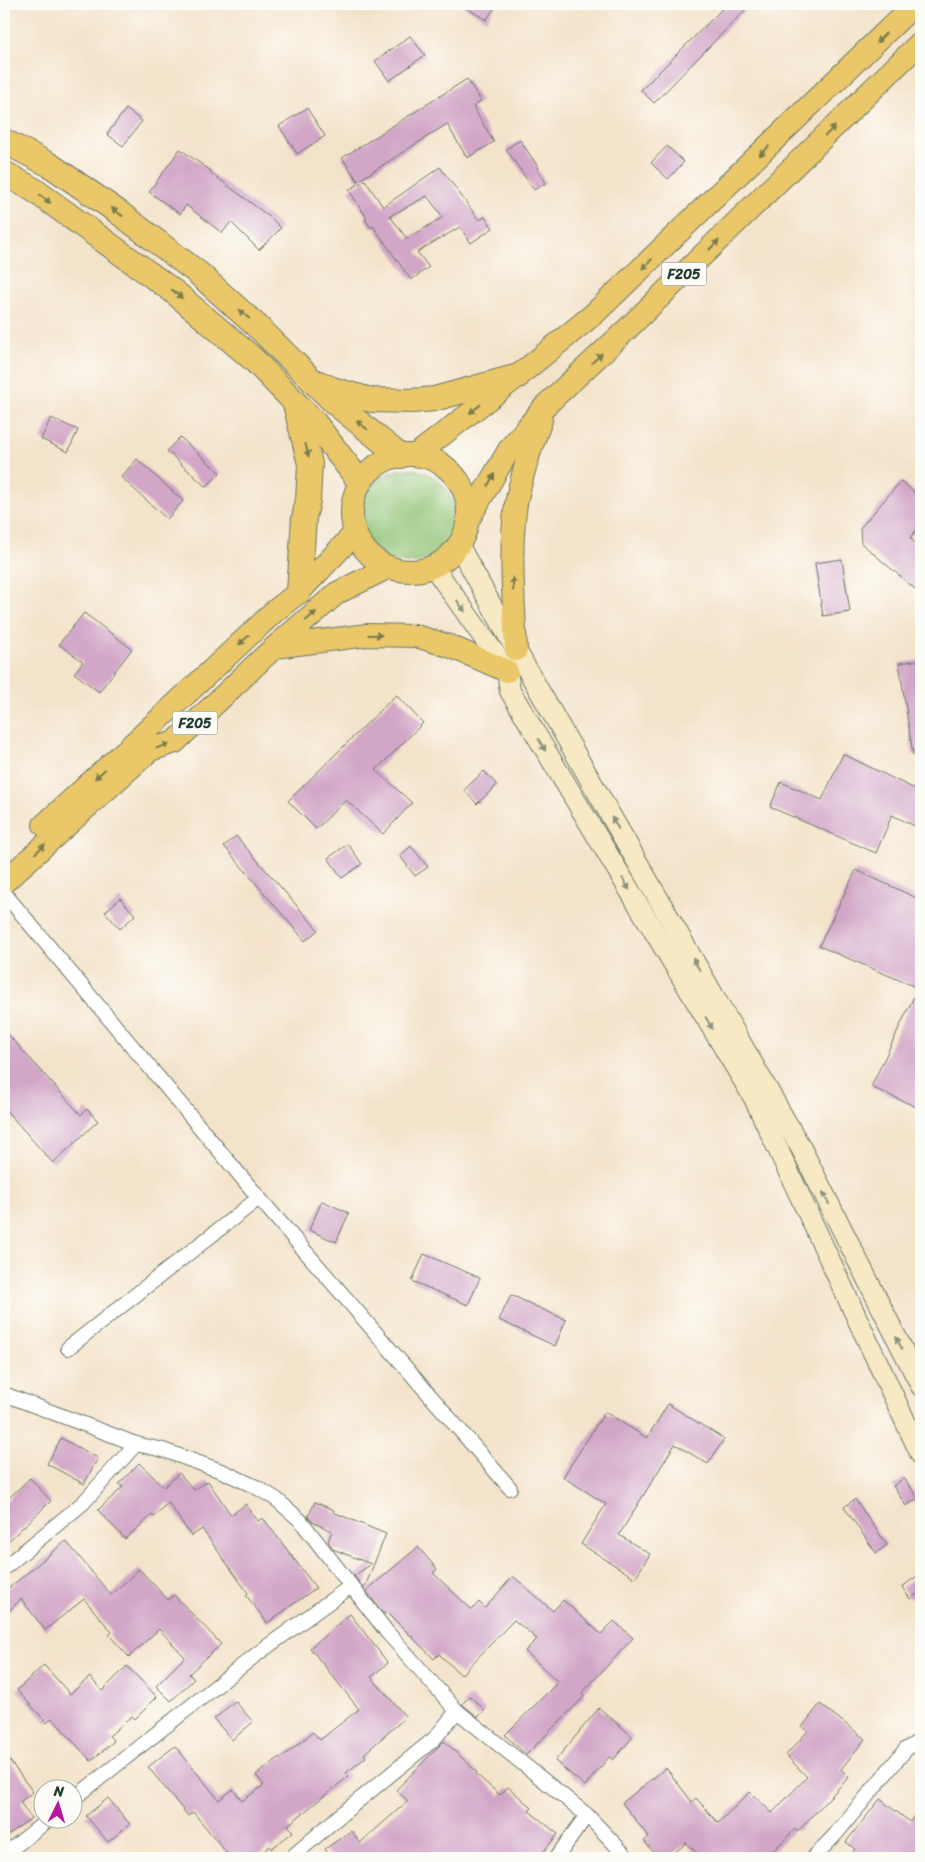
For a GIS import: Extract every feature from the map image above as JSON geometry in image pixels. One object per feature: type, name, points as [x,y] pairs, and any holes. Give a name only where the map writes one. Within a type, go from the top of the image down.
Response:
[{"type":"highway","points":[[4,141],[50,165],[118,212],[198,273],[259,328],[335,404],[408,456]]},
{"type":"highway","points":[[4,173],[34,190],[173,291],[253,359],[314,422],[360,482]]},
{"type":"highway","points":[[309,378],[332,389],[371,400],[412,401],[434,400],[518,376]]},
{"type":"highway","points":[[295,402],[310,464],[299,592]]},
{"type":"main road","name":"F205","points":[[408,456],[518,376],[595,313],[915,4]]},
{"type":"main road","name":"F205","points":[[467,522],[467,503],[461,486],[449,471],[434,460],[408,456],[384,461],[371,470],[360,482],[352,507],[355,533],[363,548],[374,559],[389,567],[403,570],[419,570],[433,566],[447,557],[458,544],[467,522],[510,448],[546,405],[621,335],[921,42]]},
{"type":"main road","points":[[516,650],[512,566],[516,505],[528,456],[546,405]]},
{"type":"main road","name":"F205","points":[[4,862],[276,610],[299,592],[355,533]]},
{"type":"main road","points":[[458,544],[516,650],[801,1148],[921,1386]]},
{"type":"main road","points":[[433,566],[507,671],[510,692],[754,1098],[921,1455]]},
{"type":"main road","name":"F205","points":[[4,882],[150,750],[175,742],[275,647],[337,593],[389,567]]},
{"type":"main road","points":[[275,647],[367,635],[416,636],[452,647],[507,671]]},
{"type":"street","points":[[4,893],[259,1198],[510,1488]]},
{"type":"street","points":[[68,1348],[259,1198]]},
{"type":"street","points":[[4,1394],[136,1444],[163,1450],[224,1472],[256,1486],[276,1499],[300,1520],[387,1632],[457,1711],[587,1815],[628,1858]]},
{"type":"street","points":[[4,1568],[82,1503],[136,1444]]},
{"type":"street","points":[[82,1792],[257,1654],[351,1586]]},
{"type":"street","points":[[291,1858],[434,1739],[457,1711]]},
{"type":"street","points":[[814,1858],[906,1749],[921,1742]]},
{"type":"street","points":[[556,1858],[587,1815]]},
{"type":"street","points":[[4,1855],[35,1830]]},
{"type":"green space","points":[[408,469],[426,473],[441,483],[451,498],[455,516],[451,534],[441,549],[426,559],[408,563],[390,559],[375,549],[365,534],[361,516],[365,498],[375,483],[390,473]]},
{"type":"building","points":[[460,4],[497,4],[486,20]]},
{"type":"building","points":[[727,4],[751,4],[654,103],[641,90]]},
{"type":"building","points":[[410,36],[425,55],[389,81],[375,61]]},
{"type":"building","points":[[467,79],[481,101],[473,107],[494,142],[467,158],[447,124],[358,181],[342,158]]},
{"type":"building","points":[[307,108],[325,136],[297,154],[279,126]]},
{"type":"building","points":[[126,109],[142,121],[123,146],[107,134]]},
{"type":"building","points":[[520,140],[539,168],[537,168],[546,183],[534,190],[506,149]]},
{"type":"building","points":[[667,146],[684,162],[668,179],[651,163]]},
{"type":"building","points":[[180,149],[211,171],[281,228],[259,250],[231,222],[222,233],[186,205],[180,214],[149,192]]},
{"type":"building","points":[[440,167],[479,220],[485,217],[493,228],[471,243],[460,227],[417,252],[429,267],[411,280],[373,226],[371,228],[365,219],[367,218],[349,190],[365,180],[383,207]],"holes":[[[427,196],[443,217],[407,239],[390,216]]]},
{"type":"building","points":[[51,418],[78,430],[68,452],[41,439]]},
{"type":"building","points":[[180,437],[220,473],[206,487],[167,451]]},
{"type":"building","points":[[137,459],[183,501],[167,519],[121,477]]},
{"type":"building","points":[[901,481],[921,498],[921,524],[910,538],[921,548],[921,594],[861,543],[860,528]]},
{"type":"building","points":[[842,559],[850,612],[823,616],[815,563]]},
{"type":"building","points":[[84,613],[132,649],[99,692],[74,673],[83,662],[59,644]]},
{"type":"building","points":[[921,660],[921,754],[913,755],[899,663]]},
{"type":"building","points":[[396,695],[423,723],[376,770],[412,803],[383,834],[346,800],[316,829],[288,801]]},
{"type":"building","points":[[843,754],[921,792],[921,829],[892,815],[876,853],[770,807],[781,782],[822,800]]},
{"type":"building","points":[[484,771],[497,785],[477,804],[464,790]]},
{"type":"building","points":[[236,836],[318,930],[305,941],[224,846]]},
{"type":"building","points":[[348,844],[362,864],[342,878],[328,858]]},
{"type":"building","points":[[411,846],[428,867],[415,876],[400,856]]},
{"type":"building","points":[[856,870],[921,900],[921,1109],[871,1087],[918,988],[819,946]]},
{"type":"building","points":[[120,898],[135,915],[120,929],[105,912]]},
{"type":"building","points":[[4,1030],[81,1115],[87,1109],[98,1121],[53,1163],[4,1108]]},
{"type":"building","points":[[322,1201],[349,1213],[336,1242],[309,1230]]},
{"type":"building","points":[[424,1254],[480,1278],[468,1305],[412,1281]]},
{"type":"building","points":[[511,1295],[566,1320],[555,1346],[499,1320]]},
{"type":"building","points":[[668,1404],[724,1439],[708,1464],[675,1444],[619,1535],[650,1554],[635,1578],[581,1544],[606,1504],[563,1477],[605,1412],[647,1438]]},
{"type":"building","points":[[61,1438],[98,1458],[84,1484],[47,1464]]},
{"type":"building","points":[[139,1463],[164,1487],[179,1473],[194,1490],[208,1481],[231,1515],[246,1504],[258,1521],[263,1518],[316,1588],[267,1623],[202,1529],[191,1536],[168,1502],[154,1517],[152,1515],[125,1539],[98,1510],[123,1487],[119,1484]]},
{"type":"building","points":[[30,1478],[51,1501],[4,1545],[4,1503]]},
{"type":"building","points":[[904,1478],[918,1498],[906,1506],[893,1486]]},
{"type":"building","points":[[855,1499],[887,1545],[876,1553],[844,1507]]},
{"type":"building","points":[[315,1502],[334,1510],[333,1512],[386,1534],[364,1589],[354,1576],[371,1564],[333,1549],[328,1541],[332,1531],[314,1523],[308,1517]]},
{"type":"building","points":[[66,1541],[111,1595],[139,1569],[168,1600],[174,1595],[221,1644],[189,1674],[194,1679],[171,1701],[156,1686],[185,1657],[159,1629],[129,1657],[109,1635],[112,1632],[84,1599],[45,1630],[21,1599],[4,1616],[4,1592]]},
{"type":"building","points":[[418,1547],[437,1569],[433,1573],[472,1610],[479,1602],[485,1608],[513,1576],[553,1611],[563,1600],[601,1634],[614,1621],[633,1638],[582,1693],[585,1696],[526,1755],[505,1735],[558,1682],[525,1651],[537,1639],[514,1620],[461,1675],[439,1654],[434,1659],[387,1612],[384,1614],[366,1591]]},
{"type":"building","points":[[921,1573],[921,1591],[910,1599],[902,1587]]},
{"type":"building","points":[[350,1614],[388,1663],[371,1677],[406,1717],[364,1754],[366,1757],[346,1773],[349,1776],[288,1825],[293,1832],[271,1849],[270,1846],[255,1858],[231,1858],[193,1812],[188,1816],[148,1767],[175,1746],[219,1800],[233,1789],[242,1801],[264,1785],[256,1775],[313,1732],[320,1740],[359,1709],[310,1648]]},
{"type":"building","points":[[44,1665],[70,1694],[90,1677],[102,1691],[127,1666],[157,1697],[135,1719],[132,1716],[109,1736],[114,1741],[91,1761],[52,1718],[47,1723],[17,1690]]},
{"type":"building","points":[[470,1696],[485,1710],[478,1717],[462,1704]]},
{"type":"building","points":[[235,1701],[253,1722],[232,1740],[214,1719]]},
{"type":"building","points":[[820,1704],[865,1739],[841,1769],[849,1777],[797,1832],[795,1829],[766,1858],[703,1858],[686,1843],[668,1858],[658,1858],[644,1841],[649,1837],[622,1803],[666,1768],[692,1802],[696,1798],[718,1823],[750,1792],[772,1813],[807,1777],[786,1755],[808,1731],[802,1727]]},
{"type":"building","points":[[599,1708],[633,1737],[613,1760],[609,1757],[585,1786],[555,1761]]},
{"type":"building","points":[[444,1741],[477,1772],[476,1774],[500,1795],[508,1787],[532,1808],[529,1811],[558,1834],[538,1858],[331,1858],[325,1849],[351,1831],[360,1843],[408,1801],[396,1790]]},
{"type":"building","points":[[4,1753],[32,1793],[20,1802],[31,1818],[4,1838]]},
{"type":"building","points":[[108,1798],[130,1824],[108,1842],[86,1816]]},
{"type":"building","points":[[880,1799],[910,1822],[921,1804],[921,1858],[848,1858],[855,1849],[846,1842]]}]
